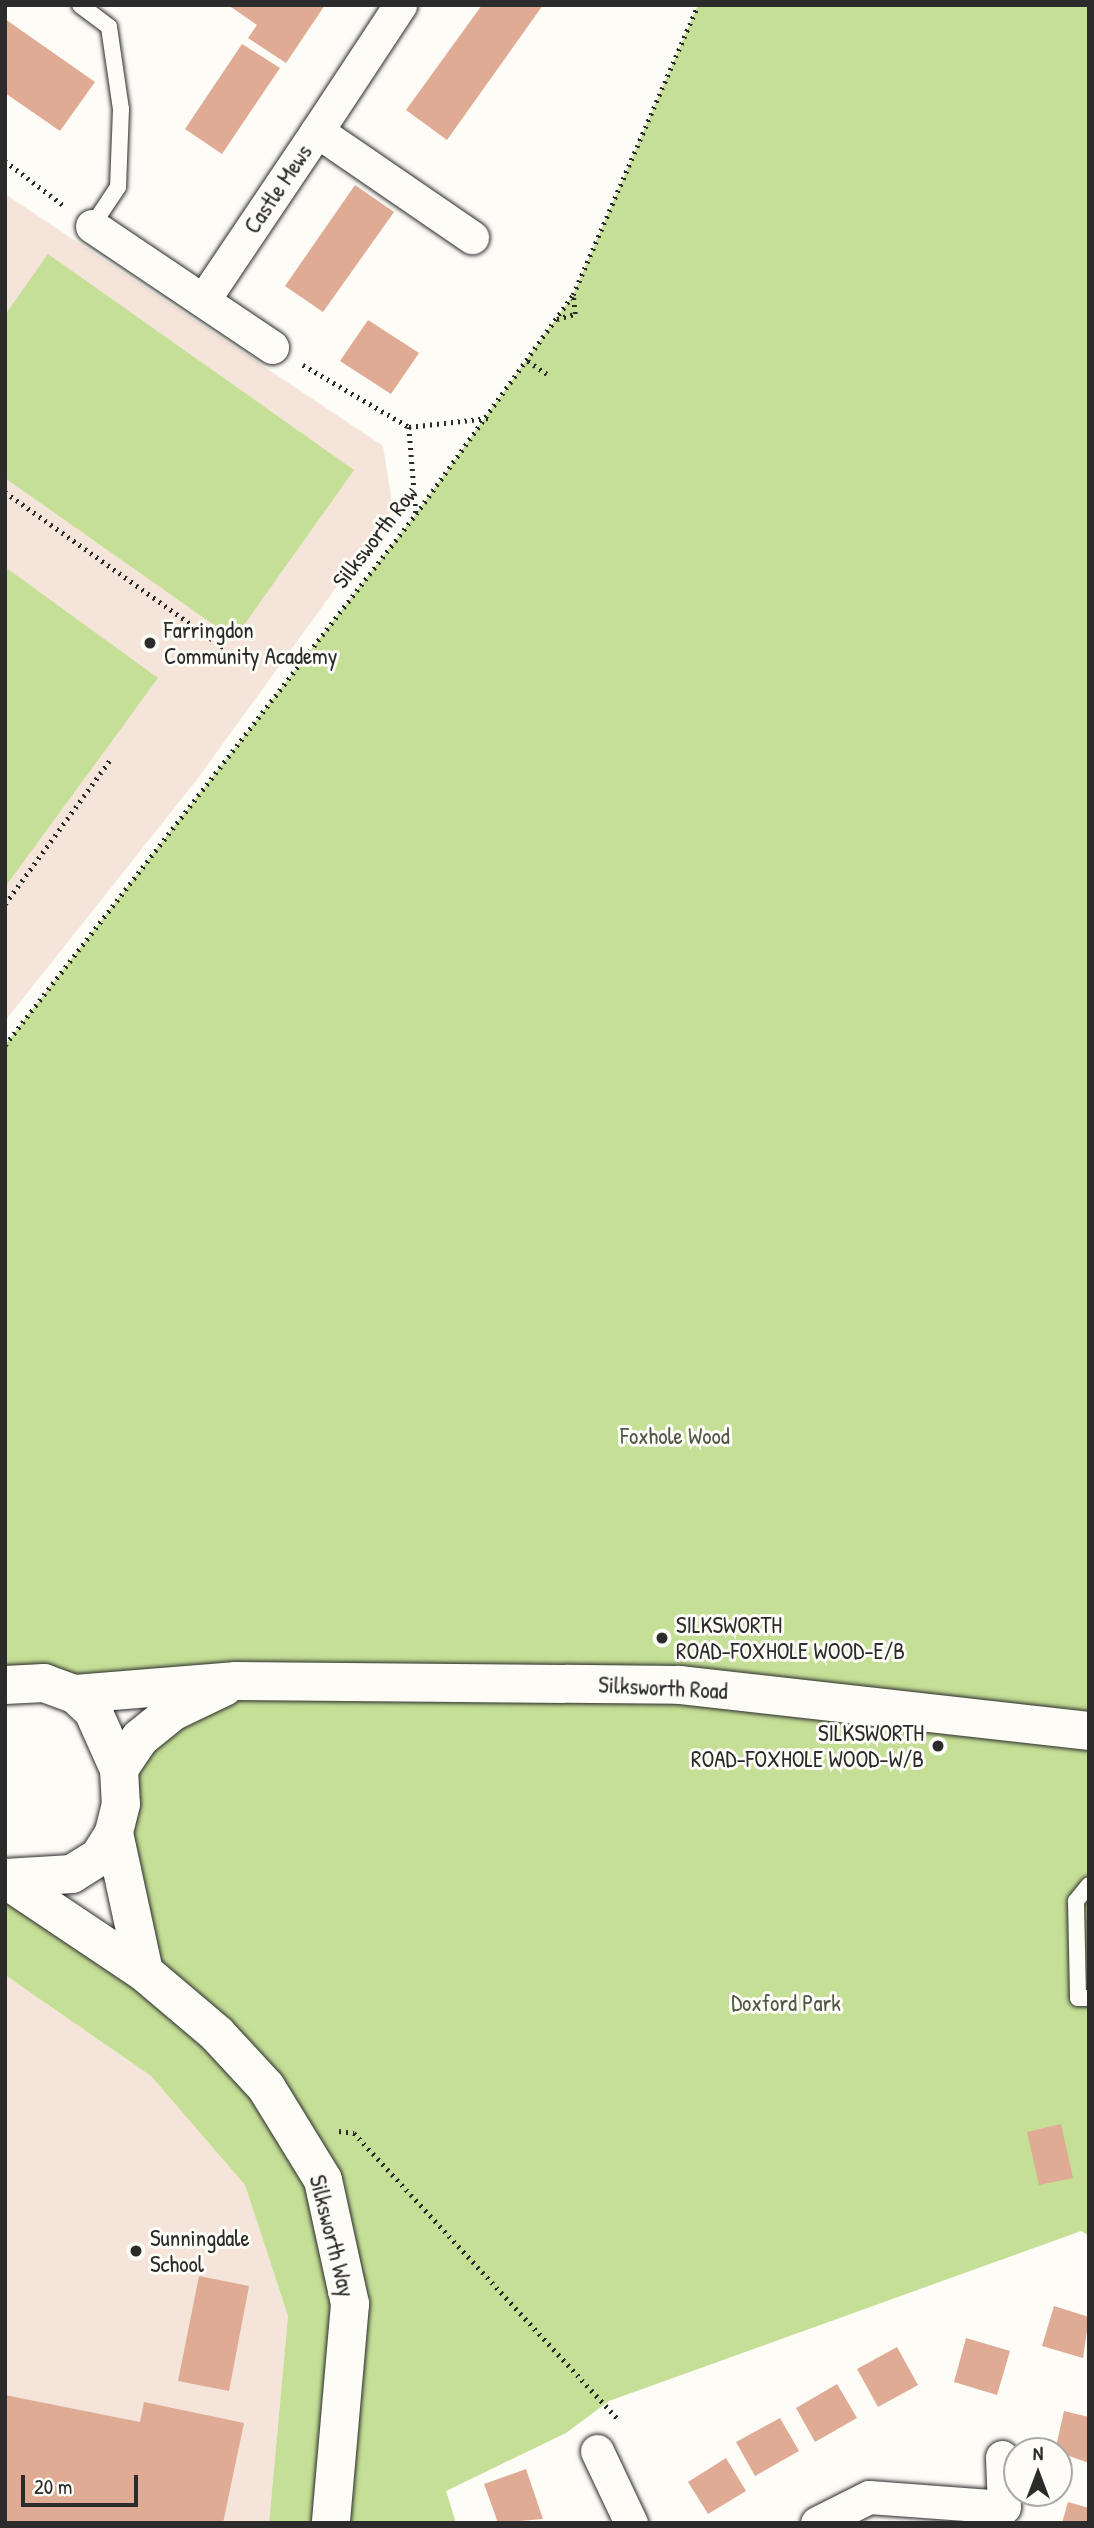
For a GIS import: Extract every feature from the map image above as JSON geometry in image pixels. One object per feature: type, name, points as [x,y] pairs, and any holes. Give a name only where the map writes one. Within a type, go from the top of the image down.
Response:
[{"type":"street","points":[[317,131],[400,5]]},
{"type":"street","name":"Castle Mews","points":[[204,299],[317,131],[472,237]]},
{"type":"street","points":[[92,226],[272,347]]},
{"type":"street","name":"Silksworth Road","points":[[119,1769],[139,1738],[172,1712],[236,1681]]},
{"type":"street","name":"Silksworth Road","points":[[5,1685],[44,1683],[75,1694],[236,1681],[680,1685],[1089,1731]]},
{"type":"street","name":"Silksworth Road","points":[[75,1694],[102,1727],[119,1769],[114,1833]]},
{"type":"street","points":[[5,1878],[72,1874],[99,1857],[114,1833]]},
{"type":"street","points":[[114,1833],[144,1972]]},
{"type":"street","name":"Silksworth Way","points":[[5,1878],[144,1972],[217,2034],[293,2126],[323,2179],[350,2304],[331,2523]]},
{"type":"street","points":[[597,2451],[631,2523]]},
{"type":"street","points":[[817,2523],[869,2497],[1004,2515],[1002,2457]]},
{"type":"lane","points":[[80,5],[109,27],[121,109],[118,187],[92,226]]},
{"type":"lane","points":[[1089,1885],[1076,1901],[1078,1998],[1089,1998]]},
{"type":"path","name":"Silksworth Row","points":[[5,1045],[416,514],[488,418],[573,295],[698,5]]},
{"type":"path","points":[[5,161],[92,226]]},
{"type":"path","points":[[556,319],[575,314],[573,295]]},
{"type":"path","points":[[272,347],[409,427],[488,418]]},
{"type":"path","points":[[528,361],[547,374]]},
{"type":"path","points":[[409,427],[416,514]]},
{"type":"path","points":[[5,492],[226,649]]},
{"type":"path","points":[[5,904],[110,760]]},
{"type":"path","points":[[293,2126],[354,2133],[628,2429],[597,2451]]},
{"type":"shaded area","name":"Farringdon Community Academy","points":[[5,194],[383,446],[393,509],[198,778],[5,1021]]},
{"type":"shaded area","name":"Sunningdale School","points":[[5,1975],[151,2076],[245,2185],[288,2316],[269,2523],[5,2523]]},
{"type":"green space","points":[[698,5],[1089,5],[1089,2236],[1081,2231],[609,2401],[566,2433],[446,2491],[456,2523],[269,2523],[288,2316],[245,2185],[151,2076],[5,1975],[5,1879],[143,1972],[119,1769],[233,1682],[5,1685],[5,1045],[416,514],[573,295]]},
{"type":"green space","points":[[48,254],[354,470],[234,639],[5,478],[5,315]]},
{"type":"green space","points":[[5,567],[158,678],[5,887]]},
{"type":"building","points":[[228,5],[325,5],[286,63],[248,38],[257,25]]},
{"type":"building","points":[[482,5],[543,5],[447,140],[406,110]]},
{"type":"building","points":[[5,19],[95,82],[60,131],[5,93]]},
{"type":"building","points":[[242,44],[280,68],[222,154],[185,129]]},
{"type":"building","points":[[355,185],[394,212],[323,312],[285,286]]},
{"type":"building","points":[[368,320],[419,353],[391,394],[340,361]]},
{"type":"building","points":[[1061,2124],[1073,2178],[1039,2185],[1027,2132]]},
{"type":"building","points":[[199,2276],[249,2286],[229,2391],[178,2381]]},
{"type":"building","points":[[1054,2306],[1089,2317],[1083,2358],[1042,2346]]},
{"type":"building","points":[[966,2338],[1010,2351],[997,2395],[954,2382]]},
{"type":"building","points":[[897,2347],[918,2385],[878,2407],[857,2369]]},
{"type":"building","points":[[837,2384],[857,2418],[815,2442],[796,2408]]},
{"type":"building","points":[[5,2395],[140,2422],[144,2402],[244,2423],[223,2523],[5,2523]]},
{"type":"building","points":[[1064,2411],[1089,2417],[1089,2463],[1073,2457],[1073,2437],[1058,2437]]},
{"type":"building","points":[[780,2418],[799,2451],[755,2476],[736,2442]]},
{"type":"building","points":[[726,2458],[746,2491],[708,2514],[688,2482]]},
{"type":"building","points":[[526,2469],[543,2519],[498,2523],[484,2484]]},
{"type":"building","points":[[1073,2503],[1089,2508],[1089,2523],[1062,2523],[1067,2507],[1073,2507]]},
{"type":"place","name":"Farringdon Community Academy","points":[[150,643]]},
{"type":"place","name":"SILKSWORTH ROAD-FOXHOLE WOOD-E/B","points":[[662,1638]]},
{"type":"place","name":"SILKSWORTH ROAD-FOXHOLE WOOD-W/B","points":[[938,1746]]},
{"type":"place","name":"Sunningdale School","points":[[136,2251]]},
{"type":"park label","name":"Foxhole Wood","points":[[675,1436]]},
{"type":"park label","name":"Doxford Park","points":[[786,2003]]}]
